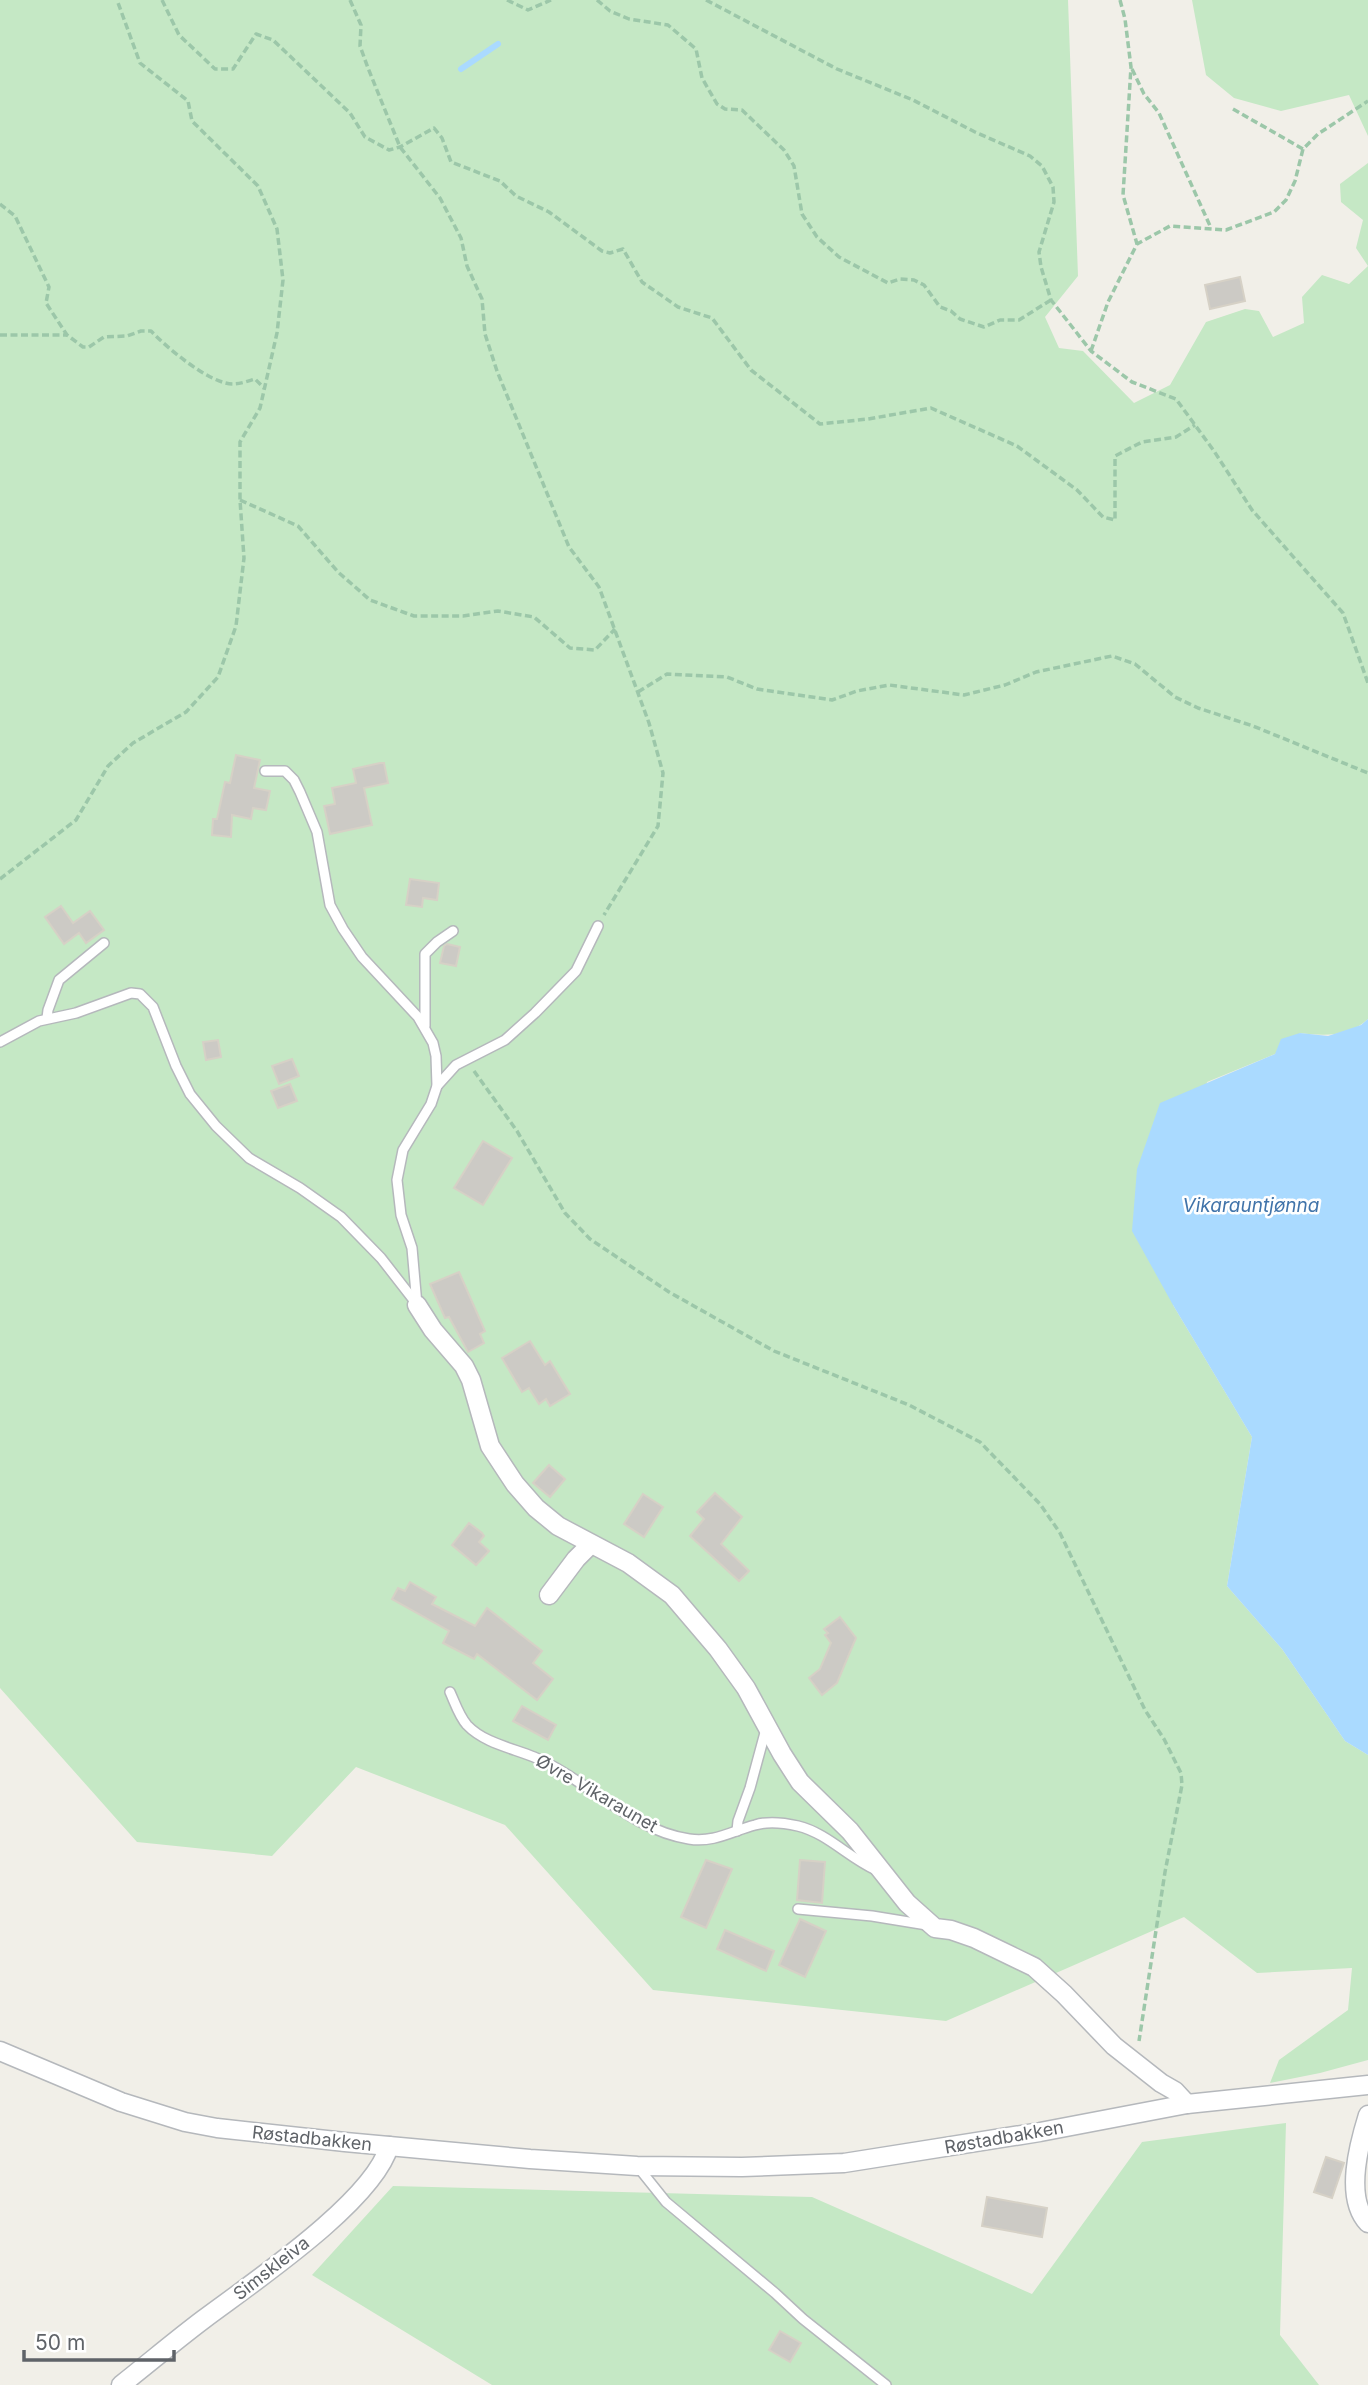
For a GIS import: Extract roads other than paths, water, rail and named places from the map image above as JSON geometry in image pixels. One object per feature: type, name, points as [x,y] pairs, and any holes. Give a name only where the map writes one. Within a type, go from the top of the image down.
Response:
[{"type":"street","name":"Øvre Vikaraunet","points":[[417,1305],[433,1331],[464,1366],[471,1380],[490,1446],[515,1485],[536,1508],[558,1526],[628,1563],[671,1595],[746,1688],[800,1783],[850,1831],[907,1903],[935,1928],[974,1938],[1034,1967],[1114,2046],[1188,2104]]},
{"type":"street","points":[[549,1595],[591,1544]]},
{"type":"street","name":"Røstadbakken","points":[[0,2050],[121,2102],[185,2122],[217,2128],[530,2159],[637,2166],[768,2167],[857,2162],[1188,2104],[1368,2085]]},
{"type":"street","points":[[1368,2115],[1361,2143],[1355,2193],[1362,2217],[1368,2223]]},
{"type":"street","name":"Simskleiva","points":[[131,2381],[172,2343],[304,2243],[373,2177],[386,2156],[388,2146]]},
{"type":"lane","name":"Øvre Vikaraunet","points":[[265,771],[285,771],[294,780],[317,832],[330,905],[362,957],[425,1026]]},
{"type":"lane","name":"Øvre Vikaraunet","points":[[437,1086],[464,1058],[494,1047],[535,1013],[576,971],[598,926]]},
{"type":"lane","name":"Øvre Vikaraunet","points":[[417,1305],[412,1248],[401,1215],[397,1180],[403,1150],[431,1104],[437,1086],[436,1056],[425,1026],[425,954],[453,931]]},
{"type":"lane","points":[[47,1018],[59,981],[104,943]]},
{"type":"lane","name":"Øvre Vikaraunet","points":[[0,1042],[47,1018],[76,1013],[131,993],[140,994],[153,1007],[171,1055],[190,1094],[216,1126],[249,1158],[300,1188],[341,1217],[381,1258],[417,1305]]},
{"type":"lane","name":"Øvre Vikaraunet","points":[[450,1692],[468,1726],[483,1737],[550,1764],[654,1827],[678,1837],[703,1840],[715,1839],[757,1824],[800,1826],[881,1872]]},
{"type":"lane","points":[[737,1831],[767,1725]]},
{"type":"lane","name":"Øvre Vikaraunet","points":[[798,1909],[899,1919],[935,1928]]},
{"type":"lane","points":[[637,2166],[666,2202],[803,2319],[886,2385]]},
{"type":"water","name":"Vikarauntjønna","points":[[1368,1019],[1368,1755],[1345,1741],[1282,1649],[1227,1586],[1252,1437],[1132,1231],[1137,1169],[1160,1103],[1275,1054],[1281,1039],[1300,1033],[1328,1036],[1361,1025]]},
{"type":"waterway","points":[[461,69],[498,44]]}]
